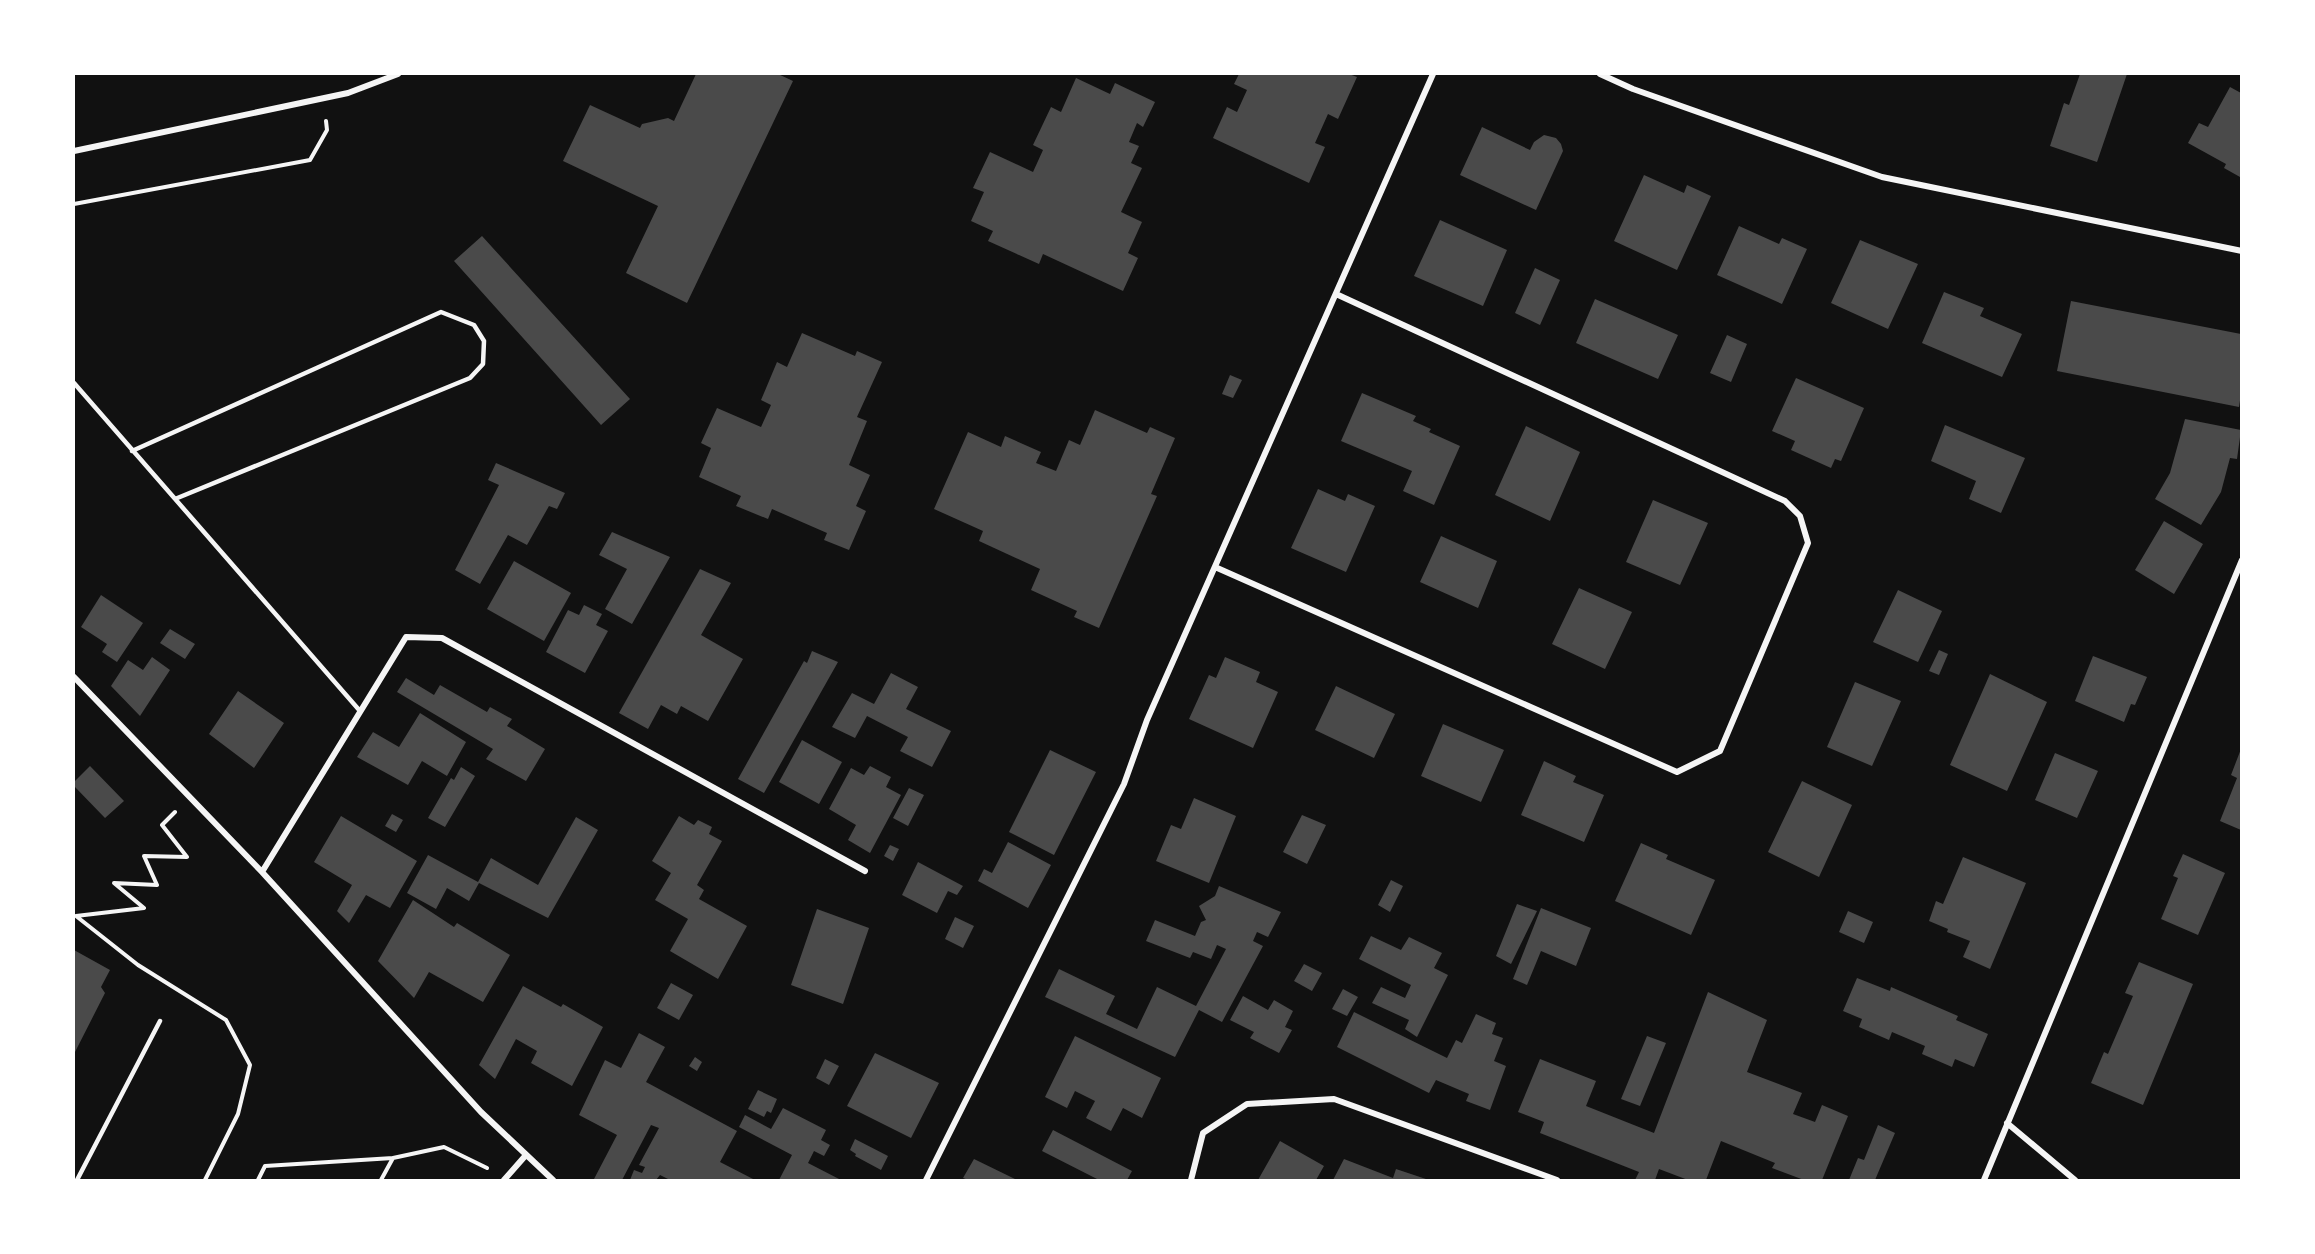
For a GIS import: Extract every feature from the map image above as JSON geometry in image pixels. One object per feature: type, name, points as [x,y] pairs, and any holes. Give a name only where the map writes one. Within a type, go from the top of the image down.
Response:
[{"type":"street","points":[[74,151],[348,93],[398,74]]},
{"type":"street","points":[[926,1180],[1124,784],[1147,720],[1433,74]]},
{"type":"street","points":[[1600,74],[1633,89],[1882,177],[2241,251]]},
{"type":"street","points":[[1215,567],[1677,772],[1720,751],[1808,543],[1800,516],[1785,501],[1336,294]]},
{"type":"street","points":[[1984,1180],[2241,560]]},
{"type":"street","points":[[262,872],[406,637],[442,638],[865,871]]},
{"type":"street","points":[[74,677],[189,799],[262,872],[481,1112],[553,1180]]},
{"type":"street","points":[[1191,1180],[1203,1133],[1246,1104],[1334,1099],[1557,1180]]},
{"type":"street","points":[[2007,1123],[2075,1180]]},
{"type":"street","points":[[505,1179],[526,1155]]},
{"type":"lane","points":[[132,451],[441,312],[474,325],[484,340],[483,364],[470,378],[175,500]]},
{"type":"lane","points":[[74,383],[360,711]]},
{"type":"lane","points":[[77,1180],[160,1021]]},
{"type":"path","points":[[74,204],[310,160],[327,130],[322,98]]},
{"type":"path","points":[[189,799],[162,825],[187,856],[144,856],[157,885],[114,883],[144,908],[76,916],[138,965],[226,1020],[250,1065],[238,1114],[205,1180]]},
{"type":"path","points":[[258,1180],[265,1166],[393,1158],[444,1147],[505,1179]]},
{"type":"path","points":[[381,1180],[393,1158]]},
{"type":"building","points":[[696,74],[778,74],[793,81],[687,303],[626,273],[658,206],[563,161],[590,105],[640,128],[642,124],[668,118],[674,121]]},
{"type":"building","points":[[1239,74],[1349,74],[1357,77],[1338,119],[1328,114],[1315,143],[1325,147],[1309,183],[1213,138],[1227,107],[1237,112],[1247,90],[1234,84]]},
{"type":"building","points":[[2080,74],[2127,74],[2097,162],[2050,146],[2064,103],[2069,105]]},
{"type":"building","points":[[1076,78],[1110,94],[1115,83],[1155,102],[1143,127],[1137,123],[1129,142],[1139,146],[1131,163],[1142,168],[1121,212],[1142,222],[1128,253],[1138,258],[1123,291],[1043,254],[1039,264],[988,241],[993,231],[971,221],[984,192],[973,188],[990,152],[1033,172],[1043,150],[1033,145],[1051,107],[1061,112]]},
{"type":"building","points":[[2230,87],[2241,93],[2240,177],[2224,168],[2226,164],[2188,143],[2199,123],[2208,127]]},
{"type":"building","points":[[1482,127],[1530,150],[1534,142],[1544,135],[1556,138],[1561,144],[1563,151],[1536,210],[1460,175]]},
{"type":"building","points":[[1644,175],[1684,193],[1687,185],[1711,196],[1677,270],[1614,241]]},
{"type":"building","points":[[1440,220],[1507,250],[1483,306],[1414,276]]},
{"type":"building","points":[[1739,226],[1779,244],[1782,238],[1807,249],[1782,304],[1717,275]]},
{"type":"building","points":[[482,236],[630,399],[601,425],[454,261]]},
{"type":"building","points":[[1860,240],[1918,264],[1888,329],[1831,303]]},
{"type":"building","points":[[1535,268],[1560,280],[1540,325],[1515,313]]},
{"type":"building","points":[[1944,292],[1984,308],[1980,316],[2022,334],[2002,377],[1922,343]]},
{"type":"building","points":[[1595,299],[1678,335],[1658,379],[1576,343]]},
{"type":"building","points":[[2071,301],[2241,334],[2239,407],[2057,371]]},
{"type":"building","points":[[802,333],[855,356],[857,351],[882,362],[857,417],[867,421],[849,465],[870,475],[856,506],[866,511],[849,550],[824,540],[827,533],[772,509],[768,519],[736,506],[741,496],[699,477],[711,448],[701,443],[717,408],[761,427],[771,405],[761,400],[777,362],[787,367]]},
{"type":"building","points":[[1727,335],[1747,344],[1731,382],[1710,373]]},
{"type":"building","points":[[1230,375],[1242,380],[1233,398],[1222,394]]},
{"type":"building","points":[[1796,378],[1864,408],[1841,461],[1835,459],[1831,468],[1791,450],[1795,441],[1772,431]]},
{"type":"building","points":[[1362,393],[1416,416],[1413,421],[1431,429],[1429,432],[1460,446],[1434,505],[1403,491],[1412,471],[1341,441]]},
{"type":"building","points":[[1095,410],[1147,433],[1150,427],[1175,438],[1151,494],[1157,496],[1099,628],[1074,617],[1077,611],[1031,590],[1040,569],[979,541],[983,531],[934,509],[968,432],[1001,447],[1005,436],[1041,452],[1036,463],[1056,471],[1069,440],[1080,445]]},
{"type":"building","points":[[2185,419],[2241,430],[2237,459],[2230,458],[2221,492],[2201,525],[2155,499],[2170,473]]},
{"type":"building","points":[[1945,425],[2025,458],[2001,513],[1969,499],[1976,481],[1931,461]]},
{"type":"building","points":[[1526,426],[1580,452],[1550,521],[1495,495]]},
{"type":"building","points":[[496,463],[565,493],[557,509],[549,506],[527,545],[508,535],[480,584],[455,570],[499,485],[488,480]]},
{"type":"building","points":[[1318,489],[1345,501],[1348,494],[1375,506],[1346,572],[1291,548]]},
{"type":"building","points":[[1653,500],[1708,523],[1680,585],[1626,562]]},
{"type":"building","points":[[2164,521],[2203,544],[2174,594],[2135,570]]},
{"type":"building","points":[[612,532],[670,557],[632,624],[605,609],[627,569],[599,555]]},
{"type":"building","points":[[1441,536],[1497,561],[1478,608],[1420,582]]},
{"type":"building","points":[[514,561],[571,593],[544,641],[487,609]]},
{"type":"building","points":[[700,569],[731,583],[701,635],[743,659],[708,721],[681,706],[677,714],[661,705],[648,729],[619,713]]},
{"type":"building","points":[[1579,588],[1632,612],[1605,669],[1552,644]]},
{"type":"building","points":[[1898,590],[1942,611],[1918,662],[1873,642]]},
{"type":"building","points":[[101,595],[143,623],[117,662],[102,652],[107,644],[81,627]]},
{"type":"building","points":[[584,605],[602,614],[596,625],[608,631],[585,673],[546,652],[568,610],[579,615]]},
{"type":"building","points":[[170,629],[195,644],[185,659],[160,643]]},
{"type":"building","points":[[1939,650],[1948,654],[1939,675],[1929,671]]},
{"type":"building","points":[[812,651],[838,662],[764,793],[738,779],[804,661],[807,663]]},
{"type":"building","points":[[2093,656],[2147,677],[2135,705],[2131,704],[2124,722],[2075,701]]},
{"type":"building","points":[[152,657],[170,670],[140,716],[111,686],[128,660],[143,670]]},
{"type":"building","points":[[1225,657],[1260,672],[1256,682],[1278,692],[1253,748],[1189,719],[1209,675],[1216,678]]},
{"type":"building","points":[[891,673],[918,687],[906,709],[951,731],[932,767],[900,751],[908,737],[867,716],[855,738],[832,727],[852,693],[874,704]]},
{"type":"building","points":[[1990,674],[2047,702],[2007,791],[1950,765]]},
{"type":"building","points":[[406,678],[434,695],[440,685],[487,712],[490,707],[512,719],[507,726],[545,749],[526,781],[486,759],[493,749],[397,692]]},
{"type":"building","points":[[1855,682],[1901,701],[1872,766],[1827,747]]},
{"type":"building","points":[[1336,686],[1395,714],[1374,758],[1315,730]]},
{"type":"building","points":[[238,691],[284,723],[254,768],[209,734]]},
{"type":"building","points":[[420,713],[466,742],[447,776],[422,761],[408,785],[357,757],[373,732],[399,747]]},
{"type":"building","points":[[1443,724],[1504,750],[1481,802],[1421,776]]},
{"type":"building","points":[[802,740],[842,762],[819,804],[779,782]]},
{"type":"building","points":[[2241,749],[2241,830],[2220,821],[2237,778],[2231,775]]},
{"type":"building","points":[[1050,750],[1096,772],[1054,855],[1009,832]]},
{"type":"building","points":[[2055,753],[2098,771],[2077,818],[2035,800]]},
{"type":"building","points":[[1544,761],[1576,776],[1573,782],[1604,795],[1584,842],[1521,815]]},
{"type":"building","points":[[90,766],[124,801],[105,818],[74,786],[74,782]]},
{"type":"building","points":[[870,766],[891,777],[886,787],[901,795],[870,853],[848,840],[856,825],[829,809],[851,768],[864,775]]},
{"type":"building","points":[[461,767],[475,776],[445,827],[428,818],[451,778],[454,780]]},
{"type":"building","points":[[1802,781],[1852,805],[1819,877],[1768,852]]},
{"type":"building","points":[[909,788],[924,795],[908,826],[893,818]]},
{"type":"building","points":[[1194,798],[1236,816],[1209,883],[1156,861],[1171,825],[1181,829]]},
{"type":"building","points":[[392,814],[403,820],[396,832],[385,826]]},
{"type":"building","points":[[1302,815],[1326,825],[1307,864],[1283,852]]},
{"type":"building","points":[[341,816],[417,861],[390,908],[366,895],[349,923],[337,911],[352,885],[314,862]]},
{"type":"building","points":[[679,816],[694,825],[698,820],[712,827],[709,834],[722,841],[697,885],[704,890],[699,899],[747,926],[718,979],[670,951],[688,919],[655,900],[671,873],[652,861]]},
{"type":"building","points":[[576,817],[598,830],[548,918],[479,883],[469,901],[447,888],[436,909],[407,893],[428,855],[478,882],[491,858],[538,885]]},
{"type":"building","points":[[1008,842],[1051,865],[1028,908],[978,881],[984,869],[992,873]]},
{"type":"building","points":[[1641,843],[1668,855],[1666,859],[1715,880],[1691,935],[1615,901]]},
{"type":"building","points":[[890,845],[899,849],[893,861],[884,856]]},
{"type":"building","points":[[2183,854],[2225,873],[2198,935],[2161,919],[2178,878],[2173,876]]},
{"type":"building","points":[[1963,857],[2026,883],[1990,969],[1963,957],[1970,941],[1947,932],[1948,929],[1929,921],[1936,901],[1943,904]]},
{"type":"building","points":[[918,862],[963,886],[957,895],[948,891],[937,913],[902,895]]},
{"type":"building","points":[[1391,880],[1403,886],[1390,912],[1378,905]]},
{"type":"building","points":[[1219,886],[1281,912],[1268,937],[1257,932],[1253,941],[1263,946],[1222,1022],[1199,1010],[1175,1057],[1045,997],[1059,969],[1115,996],[1106,1014],[1137,1029],[1157,987],[1196,1006],[1226,949],[1217,945],[1211,959],[1193,952],[1190,958],[1146,941],[1155,920],[1195,936],[1201,922],[1206,920],[1199,906],[1215,896]]},
{"type":"building","points":[[413,900],[454,927],[457,923],[510,955],[483,1002],[429,972],[414,998],[378,961]]},
{"type":"building","points":[[1517,904],[1537,911],[1511,964],[1496,956]]},
{"type":"building","points":[[1541,908],[1591,928],[1576,966],[1541,951],[1527,985],[1513,979]]},
{"type":"building","points":[[817,909],[869,928],[843,1004],[791,985]]},
{"type":"building","points":[[1848,911],[1873,922],[1864,943],[1839,932]]},
{"type":"building","points":[[955,917],[974,926],[963,948],[945,939]]},
{"type":"building","points":[[1371,936],[1401,950],[1409,937],[1442,953],[1434,968],[1448,975],[1417,1037],[1405,1029],[1409,1020],[1372,1003],[1381,987],[1405,998],[1411,985],[1359,959]]},
{"type":"building","points":[[74,950],[110,970],[101,987],[105,993],[74,1054]]},
{"type":"building","points":[[2139,962],[2193,984],[2143,1105],[2091,1083],[2104,1052],[2108,1054],[2133,996],[2125,993]]},
{"type":"building","points":[[1304,964],[1322,973],[1312,991],[1294,981]]},
{"type":"building","points":[[1857,978],[1890,991],[1891,987],[1958,1016],[1956,1020],[1988,1034],[1974,1067],[1955,1059],[1952,1067],[1922,1054],[1925,1046],[1892,1032],[1889,1040],[1859,1027],[1862,1019],[1843,1011]]},
{"type":"building","points":[[671,983],[693,995],[679,1020],[657,1008]]},
{"type":"building","points":[[523,986],[561,1007],[563,1004],[603,1027],[572,1086],[531,1063],[537,1051],[516,1039],[495,1079],[479,1065]]},
{"type":"building","points":[[1343,989],[1358,997],[1347,1016],[1332,1009]]},
{"type":"building","points":[[1708,992],[1767,1020],[1747,1072],[1802,1093],[1793,1114],[1815,1122],[1822,1105],[1848,1116],[1822,1180],[1804,1180],[1772,1168],[1775,1163],[1721,1141],[1706,1180],[1688,1180],[1659,1169],[1655,1180],[1635,1180],[1639,1172],[1540,1133],[1544,1122],[1518,1112],[1540,1059],[1596,1081],[1586,1106],[1654,1133]]},
{"type":"building","points":[[1243,996],[1268,1010],[1274,1000],[1293,1011],[1285,1027],[1292,1030],[1279,1053],[1250,1038],[1254,1032],[1230,1020]]},
{"type":"building","points":[[1354,1012],[1447,1058],[1456,1040],[1462,1043],[1476,1014],[1496,1023],[1492,1034],[1503,1038],[1494,1061],[1506,1066],[1490,1110],[1466,1101],[1469,1094],[1436,1080],[1429,1093],[1337,1047]]},
{"type":"building","points":[[639,1033],[665,1047],[646,1082],[737,1131],[720,1162],[755,1180],[670,1180],[660,1175],[656,1180],[630,1180],[634,1170],[642,1173],[645,1167],[639,1165],[659,1128],[651,1125],[622,1180],[594,1179],[617,1135],[579,1115],[605,1060],[621,1068]]},
{"type":"building","points":[[1075,1036],[1161,1078],[1142,1118],[1123,1108],[1111,1131],[1086,1118],[1095,1101],[1075,1091],[1067,1108],[1045,1097]]},
{"type":"building","points":[[1647,1036],[1666,1043],[1640,1106],[1621,1099]]},
{"type":"building","points":[[875,1053],[939,1083],[911,1138],[847,1106]]},
{"type":"building","points":[[695,1057],[702,1062],[697,1071],[689,1066]]},
{"type":"building","points":[[825,1059],[839,1066],[829,1085],[816,1078]]},
{"type":"building","points":[[758,1090],[777,1099],[771,1113],[767,1111],[764,1117],[748,1109]]},
{"type":"building","points":[[783,1108],[826,1130],[821,1140],[830,1145],[824,1156],[814,1151],[808,1163],[841,1180],[779,1180],[792,1155],[739,1127],[745,1115],[771,1129]]},
{"type":"building","points":[[1878,1125],[1895,1133],[1875,1180],[1849,1180],[1858,1158],[1864,1160]]},
{"type":"building","points":[[1053,1130],[1132,1171],[1127,1180],[1099,1180],[1042,1151]]},
{"type":"building","points":[[855,1139],[888,1156],[881,1170],[855,1156],[856,1154],[850,1150]]},
{"type":"building","points":[[1280,1141],[1324,1166],[1316,1180],[1258,1180]]},
{"type":"building","points":[[974,1159],[1015,1179],[968,1180],[963,1178]]},
{"type":"building","points":[[1344,1159],[1393,1178],[1396,1169],[1429,1180],[1333,1180]]}]
